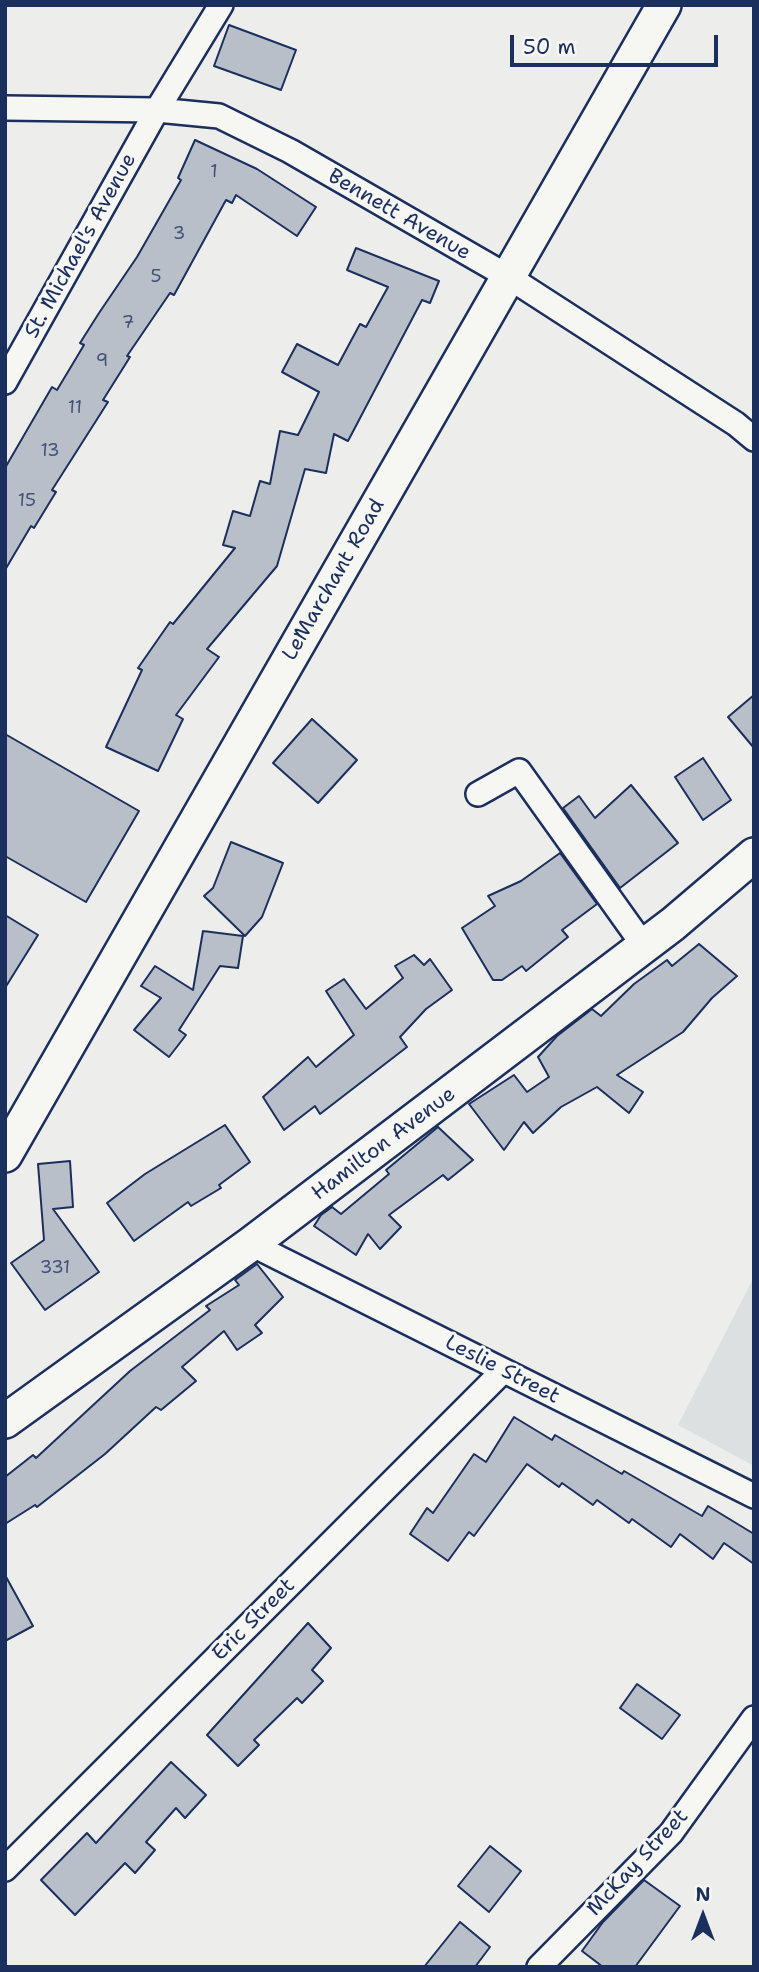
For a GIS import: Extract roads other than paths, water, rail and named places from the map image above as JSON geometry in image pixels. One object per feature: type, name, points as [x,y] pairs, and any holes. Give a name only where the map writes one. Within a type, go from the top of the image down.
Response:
[{"type":"main road","name":"LeMarchant Road","points":[[5,1155],[664,5]]},
{"type":"main road","name":"Hamilton Avenue","points":[[5,1421],[251,1244],[644,946],[754,855]]},
{"type":"street","name":"St. Michael's Avenue","points":[[5,382],[157,110],[221,5]]},
{"type":"street","name":"Bennett Avenue","points":[[5,108],[157,110],[219,116],[290,151],[507,276],[736,424],[754,439]]},
{"type":"street","points":[[478,794],[519,771],[644,946]]},
{"type":"street","name":"Leslie Street","points":[[251,1244],[754,1496]]},
{"type":"street","name":"Eric Street","points":[[5,1869],[503,1371]]},
{"type":"street","name":"McKay Street","points":[[539,1967],[671,1833],[754,1718]]}]
